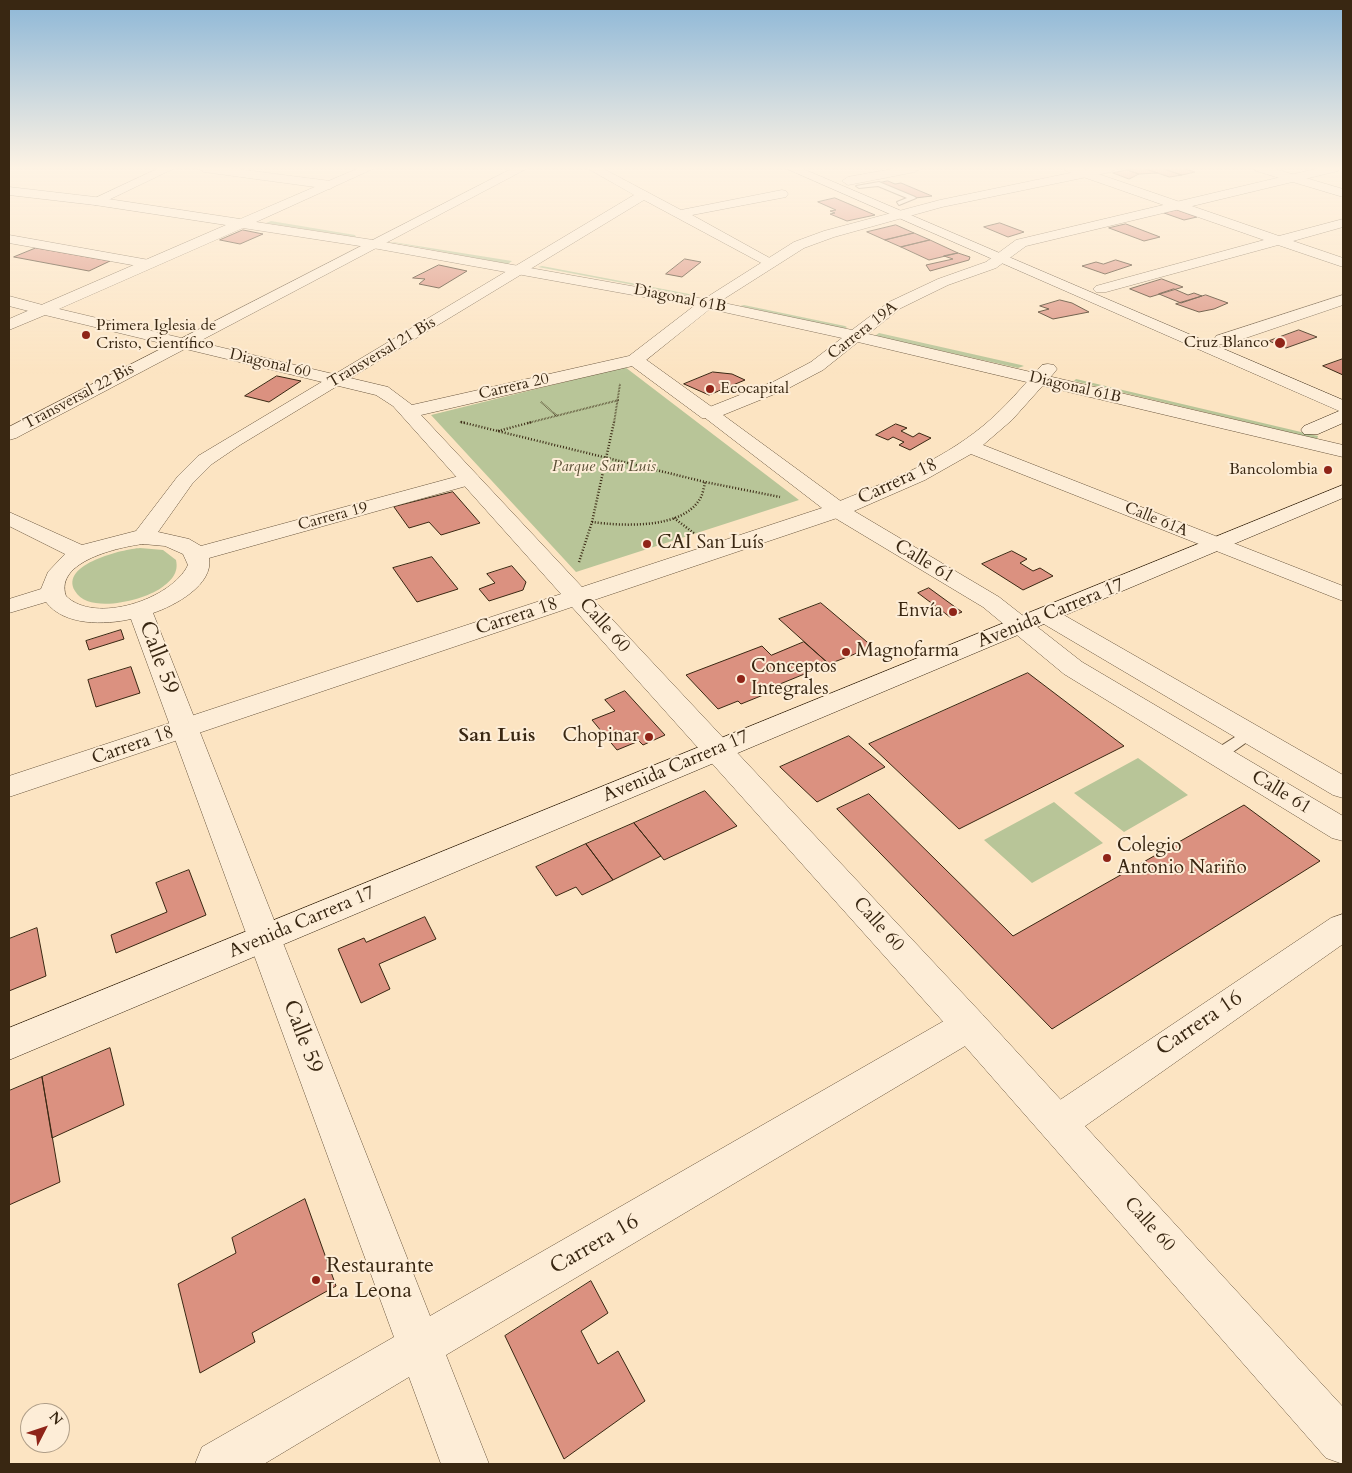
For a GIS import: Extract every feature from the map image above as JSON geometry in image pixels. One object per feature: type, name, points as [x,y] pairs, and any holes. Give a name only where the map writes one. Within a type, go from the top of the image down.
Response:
[{"type":"street","points":[[9,313],[190,237]]},
{"type":"street","points":[[9,325],[149,264],[206,237]]},
{"type":"street","name":"Diagonal 61B","points":[[352,237],[724,298],[1043,374],[1343,451]]},
{"type":"street","name":"Diagonal 61B","points":[[357,237],[380,241]]},
{"type":"street","name":"Transversal 22 Bis","points":[[9,434],[388,237]]},
{"type":"street","name":"Transversal 21 Bis","points":[[143,537],[185,480],[205,460],[574,237]]},
{"type":"street","points":[[723,237],[766,259]]},
{"type":"street","name":"Carrera 20","points":[[408,412],[629,366],[663,356],[766,259],[820,237]]},
{"type":"street","points":[[964,237],[1343,407]]},
{"type":"street","points":[[970,237],[1005,254],[1102,289],[1343,391]]},
{"type":"street","name":"Carrera 19A","points":[[709,414],[810,370],[895,305],[913,295],[943,282],[986,268],[1024,242],[1046,237]]},
{"type":"street","points":[[1269,237],[1343,263]]},
{"type":"street","points":[[1102,289],[1290,237]]},
{"type":"street","points":[[9,239],[149,264]]},
{"type":"street","points":[[1222,340],[1343,300]]},
{"type":"street","name":"Diagonal 60","points":[[9,301],[388,394],[408,412]]},
{"type":"street","name":"Calle 61","points":[[629,366],[709,414],[838,510],[991,602],[1073,668],[1343,830]]},
{"type":"street","name":"Diagonal 61B","points":[[1043,374],[1343,438]]},
{"type":"street","name":"Carrera 18","points":[[9,787],[838,510],[931,468],[969,446],[1006,416],[1043,374]]},
{"type":"street","name":"Calle 60","points":[[408,412],[969,1025],[1343,1441]]},
{"type":"street","points":[[1311,430],[1343,416]]},
{"type":"street","name":"Calle 61A","points":[[969,446],[1343,594]]},
{"type":"street","name":"Carrera 19","points":[[196,554],[470,479]]},
{"type":"street","name":"Avenida Carrera 17","points":[[9,1044],[1218,545],[1343,491]]},
{"type":"street","points":[[9,518],[83,554]]},
{"type":"street","points":[[143,537],[171,539],[191,548],[196,554],[198,562],[197,571],[182,588],[156,604],[105,615],[89,614],[64,607],[53,593],[53,587],[59,573],[83,554],[112,542],[143,537]]},
{"type":"street","points":[[9,606],[53,593]]},
{"type":"street","name":"Calle 59","points":[[139,609],[465,1464]]},
{"type":"street","name":"Calle 61","points":[[1046,615],[1343,788]]},
{"type":"street","name":"Carrera 16","points":[[1058,1123],[1343,927]]},
{"type":"street","name":"Carrera 16","points":[[220,1464],[421,1348],[969,1025]]},
{"type":"lane","points":[[1218,755],[1249,733]]},
{"type":"path","points":[[578,563],[592,522],[619,400],[629,366]]},
{"type":"path","points":[[497,432],[619,400]]},
{"type":"path","points":[[459,422],[705,482],[780,497]]},
{"type":"path","points":[[592,522],[625,526],[673,518],[695,506],[705,491],[705,482]]},
{"type":"path","points":[[673,518],[702,540]]},
{"type":"green space","points":[[390,242],[393,242],[512,261],[508,264]]},
{"type":"green space","points":[[542,266],[689,294],[692,296],[538,267]]},
{"type":"green space","points":[[744,305],[847,327],[844,329],[740,306]]},
{"type":"green space","points":[[879,333],[1024,366],[1018,368],[875,336]]},
{"type":"green space","name":"Parque San Luis","points":[[625,367],[799,500],[576,572],[431,415]]},
{"type":"green space","points":[[1076,379],[1318,436],[1317,439],[1074,381]]},
{"type":"green space","points":[[140,548],[163,550],[176,560],[175,573],[161,588],[153,593],[130,601],[104,604],[82,598],[75,591],[73,581],[76,573],[84,566],[108,555]]},
{"type":"green space","points":[[1138,758],[1188,795],[1124,832],[1074,793]]},
{"type":"green space","points":[[1054,802],[1103,843],[1032,883],[984,840]]},
{"type":"building","points":[[227,237],[257,237],[240,244],[220,240]]},
{"type":"building","points":[[878,237],[899,237],[885,240]]},
{"type":"building","points":[[899,237],[923,237],[930,240],[901,247],[885,240]]},
{"type":"building","points":[[1133,237],[1160,237],[1144,241]]},
{"type":"building","points":[[930,240],[958,253],[929,260],[901,247]]},
{"type":"building","points":[[36,248],[110,261],[89,271],[14,257]]},
{"type":"building","points":[[958,253],[970,257],[969,260],[930,271],[926,265],[953,259],[944,256]]},
{"type":"building","points":[[685,259],[701,262],[682,277],[666,274]]},
{"type":"building","points":[[1116,260],[1132,265],[1105,274],[1082,266],[1096,262],[1103,264]]},
{"type":"building","points":[[439,265],[467,271],[439,288],[419,284],[425,279],[413,278]]},
{"type":"building","points":[[1162,279],[1183,287],[1150,297],[1130,289]]},
{"type":"building","points":[[1174,289],[1188,295],[1194,293],[1202,296],[1181,303],[1159,294]]},
{"type":"building","points":[[1206,295],[1228,303],[1214,309],[1199,312],[1176,304]]},
{"type":"building","points":[[1060,300],[1072,303],[1089,312],[1053,319],[1038,312],[1049,309],[1040,306]]},
{"type":"building","points":[[1299,330],[1317,337],[1286,348],[1269,341]]},
{"type":"building","points":[[1343,359],[1343,375],[1323,366]]},
{"type":"building","name":"Ecocapital","points":[[713,372],[732,374],[745,380],[709,395],[684,384]]},
{"type":"building","points":[[277,376],[301,381],[269,402],[245,396]]},
{"type":"building","points":[[896,424],[907,428],[901,431],[913,437],[919,433],[931,438],[910,450],[899,445],[904,442],[893,437],[888,440],[876,435]]},
{"type":"building","points":[[453,492],[480,523],[441,535],[429,522],[409,528],[394,507]]},
{"type":"building","points":[[1012,551],[1027,559],[1020,563],[1033,571],[1040,568],[1053,576],[1023,590],[982,564]]},
{"type":"building","points":[[432,557],[458,589],[417,602],[393,568]]},
{"type":"building","points":[[512,566],[526,582],[523,590],[489,601],[479,589],[495,583],[487,574]]},
{"type":"building","points":[[929,588],[962,612],[950,617],[918,593]]},
{"type":"building","points":[[821,603],[873,647],[829,664],[779,619]]},
{"type":"building","points":[[121,630],[124,639],[89,650],[86,641]]},
{"type":"building","name":"Conceptos Integrales","points":[[804,642],[829,664],[780,684],[783,687],[741,704],[738,701],[718,709],[686,675],[762,646],[771,655]]},
{"type":"building","points":[[131,667],[140,693],[96,707],[88,680]]},
{"type":"building","points":[[1028,673],[1124,746],[959,829],[869,744]]},
{"type":"building","points":[[625,691],[665,735],[643,745],[639,741],[617,750],[592,720],[615,711],[605,700]]},
{"type":"building","points":[[849,736],[885,767],[817,802],[780,767]]},
{"type":"building","points":[[705,791],[737,826],[664,860],[634,823]]},
{"type":"building","points":[[869,794],[1013,936],[1244,805],[1320,861],[1052,1029],[837,809]]},
{"type":"building","points":[[634,823],[661,856],[613,880],[586,844]]},
{"type":"building","points":[[586,844],[613,880],[582,895],[576,887],[556,896],[536,867]]},
{"type":"building","points":[[189,870],[206,915],[116,953],[111,935],[167,912],[156,883]]},
{"type":"building","points":[[425,917],[436,939],[379,964],[390,989],[361,1003],[338,949],[364,938],[366,942]]},
{"type":"building","points":[[37,928],[46,976],[9,991],[9,939]]},
{"type":"building","points":[[110,1048],[124,1105],[52,1138],[42,1077]]},
{"type":"building","points":[[42,1077],[60,1182],[9,1205],[9,1091]]},
{"type":"building","points":[[305,1199],[336,1286],[252,1333],[255,1342],[200,1373],[178,1284],[236,1253],[232,1238]]},
{"type":"building","points":[[591,1281],[608,1313],[581,1331],[598,1364],[618,1351],[645,1401],[564,1459],[505,1336]]},
{"type":"place","name":"Primera Iglesia de Cristo, Científico","points":[[86,335]]},
{"type":"place","name":"Cruz Blanco","points":[[1280,343]]},
{"type":"place","name":"Ecocapital","points":[[710,389]]},
{"type":"place","name":"Bancolombia","points":[[1328,470]]},
{"type":"place","name":"CAI San Luís","points":[[647,544]]},
{"type":"place","name":"Envía","points":[[953,612]]},
{"type":"place","name":"Magnofarma","points":[[846,652]]},
{"type":"place","name":"Conceptos Integrales","points":[[741,679]]},
{"type":"place","name":"Chopinar","points":[[649,737]]},
{"type":"place","name":"Colegio Antonio Nariño","points":[[1107,858]]},
{"type":"place","name":"Restaurante La Leona","points":[[316,1280]]},
{"type":"district","name":"San Luis","points":[[497,736]]}]
